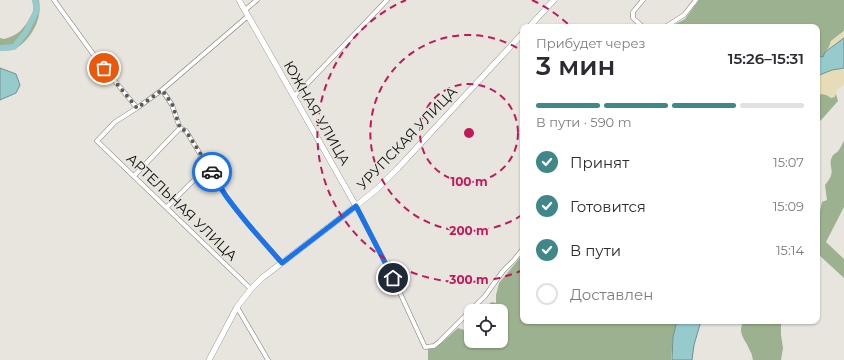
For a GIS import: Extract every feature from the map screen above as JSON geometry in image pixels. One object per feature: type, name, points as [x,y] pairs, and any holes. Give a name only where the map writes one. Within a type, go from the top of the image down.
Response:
[{"type":"street","points":[[54,0],[96,58],[137,108],[162,90],[248,16]]},
{"type":"street","name":"ЮЖНАЯ УЛИЦА","points":[[239,0],[356,206],[393,278],[425,347],[434,346],[485,296],[503,271],[520,253]]},
{"type":"street","points":[[245,10],[257,0]]},
{"type":"street","points":[[294,96],[306,86],[387,0]]},
{"type":"street","points":[[532,24],[554,0]]},
{"type":"street","points":[[640,24],[633,18],[633,12],[643,0]]},
{"type":"street","points":[[670,24],[684,15],[696,0]]},
{"type":"street","name":"УРУПСКАЯ УЛИЦА","points":[[209,360],[237,307],[251,289],[262,278],[377,189],[520,36]]},
{"type":"street","points":[[162,90],[172,104],[180,128],[186,131],[226,196],[247,223],[282,263]]},
{"type":"street","name":"АРТЕЛЬНАЯ УЛИЦА","points":[[137,108],[115,122],[97,141],[251,289]]},
{"type":"street","points":[[134,176],[180,128]]},
{"type":"street","points":[[167,207],[208,166]]},
{"type":"street","points":[[237,307],[268,360]]},
{"type":"green space","points":[[32,0],[39,0],[40,7],[38,19],[32,32],[23,43],[15,49],[0,51],[0,38],[4,39],[15,35],[28,21],[33,11]]},
{"type":"green space","points":[[699,0],[844,0],[844,31],[831,41],[823,58],[820,56],[820,24],[676,24],[685,19]]},
{"type":"green space","points":[[820,94],[827,95],[831,98],[836,94],[838,101],[820,121]]},
{"type":"green space","points":[[844,141],[844,207],[826,242],[844,259],[844,278],[820,256],[820,211],[822,202],[827,200],[825,185],[832,172],[832,157],[839,150]]},
{"type":"green space","points":[[520,258],[520,324],[676,324],[673,337],[671,360],[428,360],[428,349],[436,348],[458,328],[464,330],[464,348],[508,348],[508,304],[489,304],[492,302],[496,303],[499,283]]},
{"type":"green space","points":[[781,324],[783,348],[781,360],[753,360],[741,333],[742,325]]},
{"type":"sand","points":[[844,31],[844,38],[825,52],[831,41]]},
{"type":"sand","points":[[844,68],[844,85],[840,87],[835,97],[831,98],[823,94],[820,94],[820,75],[832,70]]},
{"type":"water","points":[[844,38],[844,68],[832,70],[820,75],[820,56],[823,57],[825,52]]},
{"type":"water","points":[[0,68],[16,74],[20,85],[16,93],[0,100]]},
{"type":"water","points":[[676,324],[700,324],[694,345],[692,360],[672,360],[673,337]]},
{"type":"waterway","points":[[0,48],[14,47],[26,32],[37,10],[35,0]]},
{"type":"way so far","points":[[104,68],[137,108],[162,90],[172,104],[180,128],[186,131],[212,172]]},
{"type":"route","points":[[212,172],[226,196],[247,223],[282,263],[356,206],[393,278]]}]
